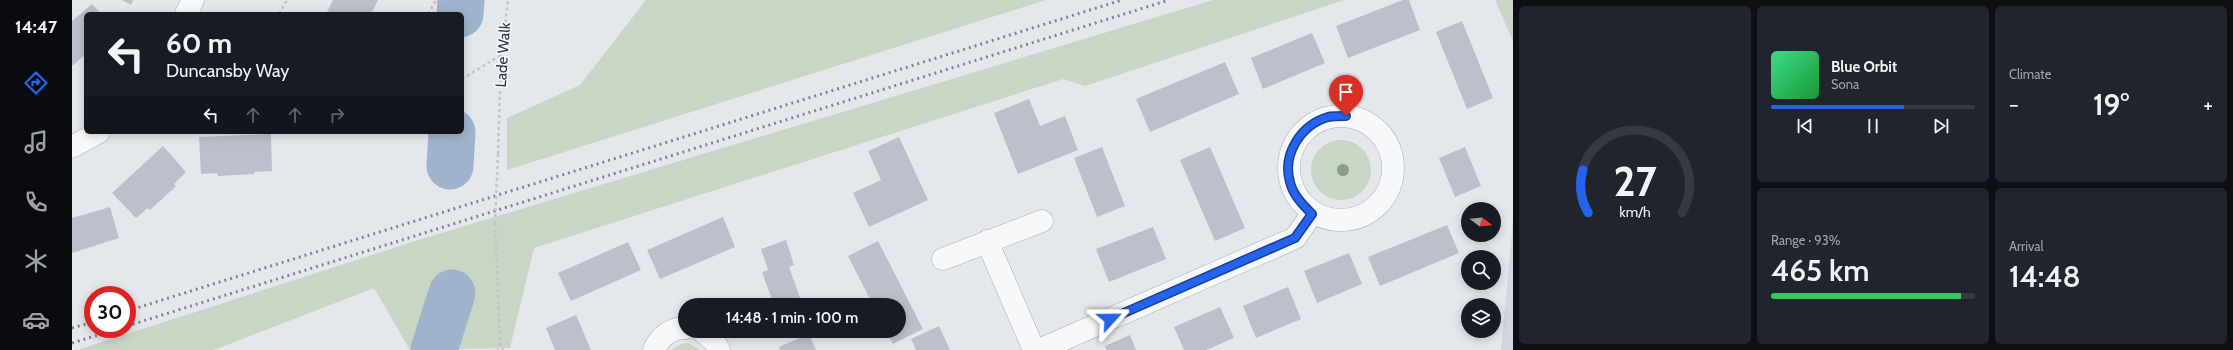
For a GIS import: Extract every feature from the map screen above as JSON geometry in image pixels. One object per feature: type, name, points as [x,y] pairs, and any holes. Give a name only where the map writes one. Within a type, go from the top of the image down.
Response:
[{"type":"street","points":[[187,12],[193,0]]},
{"type":"street","points":[[1346,116],[1369,124],[1383,137],[1392,155],[1392,176],[1384,198],[1374,209],[1362,216],[1348,220],[1334,221],[1312,214],[1295,196],[1289,181],[1288,166],[1291,152],[1299,136],[1312,124],[1328,117],[1346,116]]},
{"type":"street","points":[[72,147],[95,134]]},
{"type":"street","points":[[1039,350],[1295,238],[1312,214]]},
{"type":"street","points":[[943,259],[1042,221]]},
{"type":"street","points":[[987,241],[1034,350]]},
{"type":"street","points":[[654,350],[664,335],[672,330],[678,329]]},
{"type":"street","points":[[711,338],[719,350]]},
{"type":"path","points":[[280,12],[287,0]]},
{"type":"path","points":[[429,12],[436,0]]},
{"type":"path","name":"Lade Walk","points":[[500,342],[495,223],[501,55],[508,0]]},
{"type":"path","points":[[464,78],[501,55]]},
{"type":"path","points":[[498,350],[500,342]]},
{"type":"path","points":[[500,342],[503,350]]},
{"type":"shaded area","points":[[1513,220],[1513,350],[1501,350]]},
{"type":"green space","points":[[646,0],[1046,0],[507,170],[507,118],[580,85]]},
{"type":"green space","points":[[1213,0],[1344,0],[1085,86],[1063,79],[534,248],[510,348],[410,350],[374,288],[214,350],[77,350],[114,338],[136,338],[136,331],[425,238]]},
{"type":"green space","points":[[1495,0],[1513,0],[1513,41]]},
{"type":"green space","points":[[1335,140],[1347,140],[1358,145],[1366,153],[1371,164],[1369,182],[1358,195],[1347,200],[1335,200],[1324,195],[1316,187],[1311,176],[1311,164],[1316,153],[1324,145]]},
{"type":"green space","points":[[688,343],[700,350],[672,350],[681,344]]},
{"type":"building","points":[[122,0],[133,0],[131,5]]},
{"type":"building","points":[[333,0],[378,0],[372,12],[327,12]]},
{"type":"building","points":[[1403,0],[1409,0],[1420,30],[1348,58],[1336,26]]},
{"type":"building","points":[[92,4],[99,12],[84,12],[84,56],[72,66],[72,21]]},
{"type":"building","points":[[1462,21],[1493,98],[1467,109],[1436,32]]},
{"type":"building","points":[[1312,33],[1325,63],[1263,89],[1251,58]]},
{"type":"building","points":[[1225,62],[1239,94],[1150,132],[1136,99]]},
{"type":"building","points":[[1029,99],[1040,126],[1065,116],[1078,150],[1018,174],[994,113]]},
{"type":"building","points":[[271,134],[272,171],[254,172],[254,174],[218,176],[217,173],[201,174],[199,137]]},
{"type":"building","points":[[899,137],[928,200],[869,227],[853,193],[881,180],[868,151]]},
{"type":"building","points":[[163,146],[186,172],[174,184],[176,186],[150,210],[148,208],[136,218],[112,193]]},
{"type":"building","points":[[1102,147],[1125,206],[1097,217],[1074,158]]},
{"type":"building","points":[[1210,147],[1245,228],[1215,241],[1180,160]]},
{"type":"building","points":[[1465,147],[1481,186],[1455,197],[1439,158]]},
{"type":"building","points":[[110,207],[119,238],[72,253],[72,218]]},
{"type":"building","points":[[723,217],[735,247],[660,279],[647,250]]},
{"type":"building","points":[[1447,225],[1459,253],[1380,286],[1368,257]]},
{"type":"building","points":[[1153,227],[1166,259],[1109,282],[1096,249]]},
{"type":"building","points":[[786,240],[794,265],[789,267],[800,298],[771,298],[762,272],[768,270],[761,249]]},
{"type":"building","points":[[878,241],[923,329],[906,338],[906,298],[869,298],[848,256]]},
{"type":"building","points":[[628,242],[641,270],[571,301],[558,273]]},
{"type":"building","points":[[1349,253],[1362,284],[1317,303],[1304,271]]},
{"type":"building","points":[[1288,287],[1301,319],[1256,338],[1243,306]]},
{"type":"building","points":[[1220,307],[1234,338],[1206,350],[1184,350],[1174,327]]},
{"type":"building","points":[[576,315],[591,350],[555,350],[546,328]]},
{"type":"building","points":[[939,326],[950,350],[916,350],[911,339]]},
{"type":"building","points":[[1130,335],[1136,350],[1107,350],[1105,346]]},
{"type":"building","points":[[800,338],[811,338],[816,350],[780,350],[779,347]]},
{"type":"building","points":[[890,338],[905,338],[893,344]]},
{"type":"waterway","points":[[460,12],[461,0]]},
{"type":"waterway","points":[[450,166],[452,134]]},
{"type":"waterway","points":[[434,350],[452,293]]},
{"type":"railway","points":[[136,308],[1122,0]]},
{"type":"railway","points":[[136,323],[1169,0]]},
{"type":"railway","points":[[72,328],[84,325]]},
{"type":"railway","points":[[72,343],[88,338]]},
{"type":"route","points":[[1110,319],[1295,238],[1312,214],[1295,196],[1289,181],[1288,166],[1291,152],[1299,136],[1312,124],[1328,117],[1346,116]]}]
